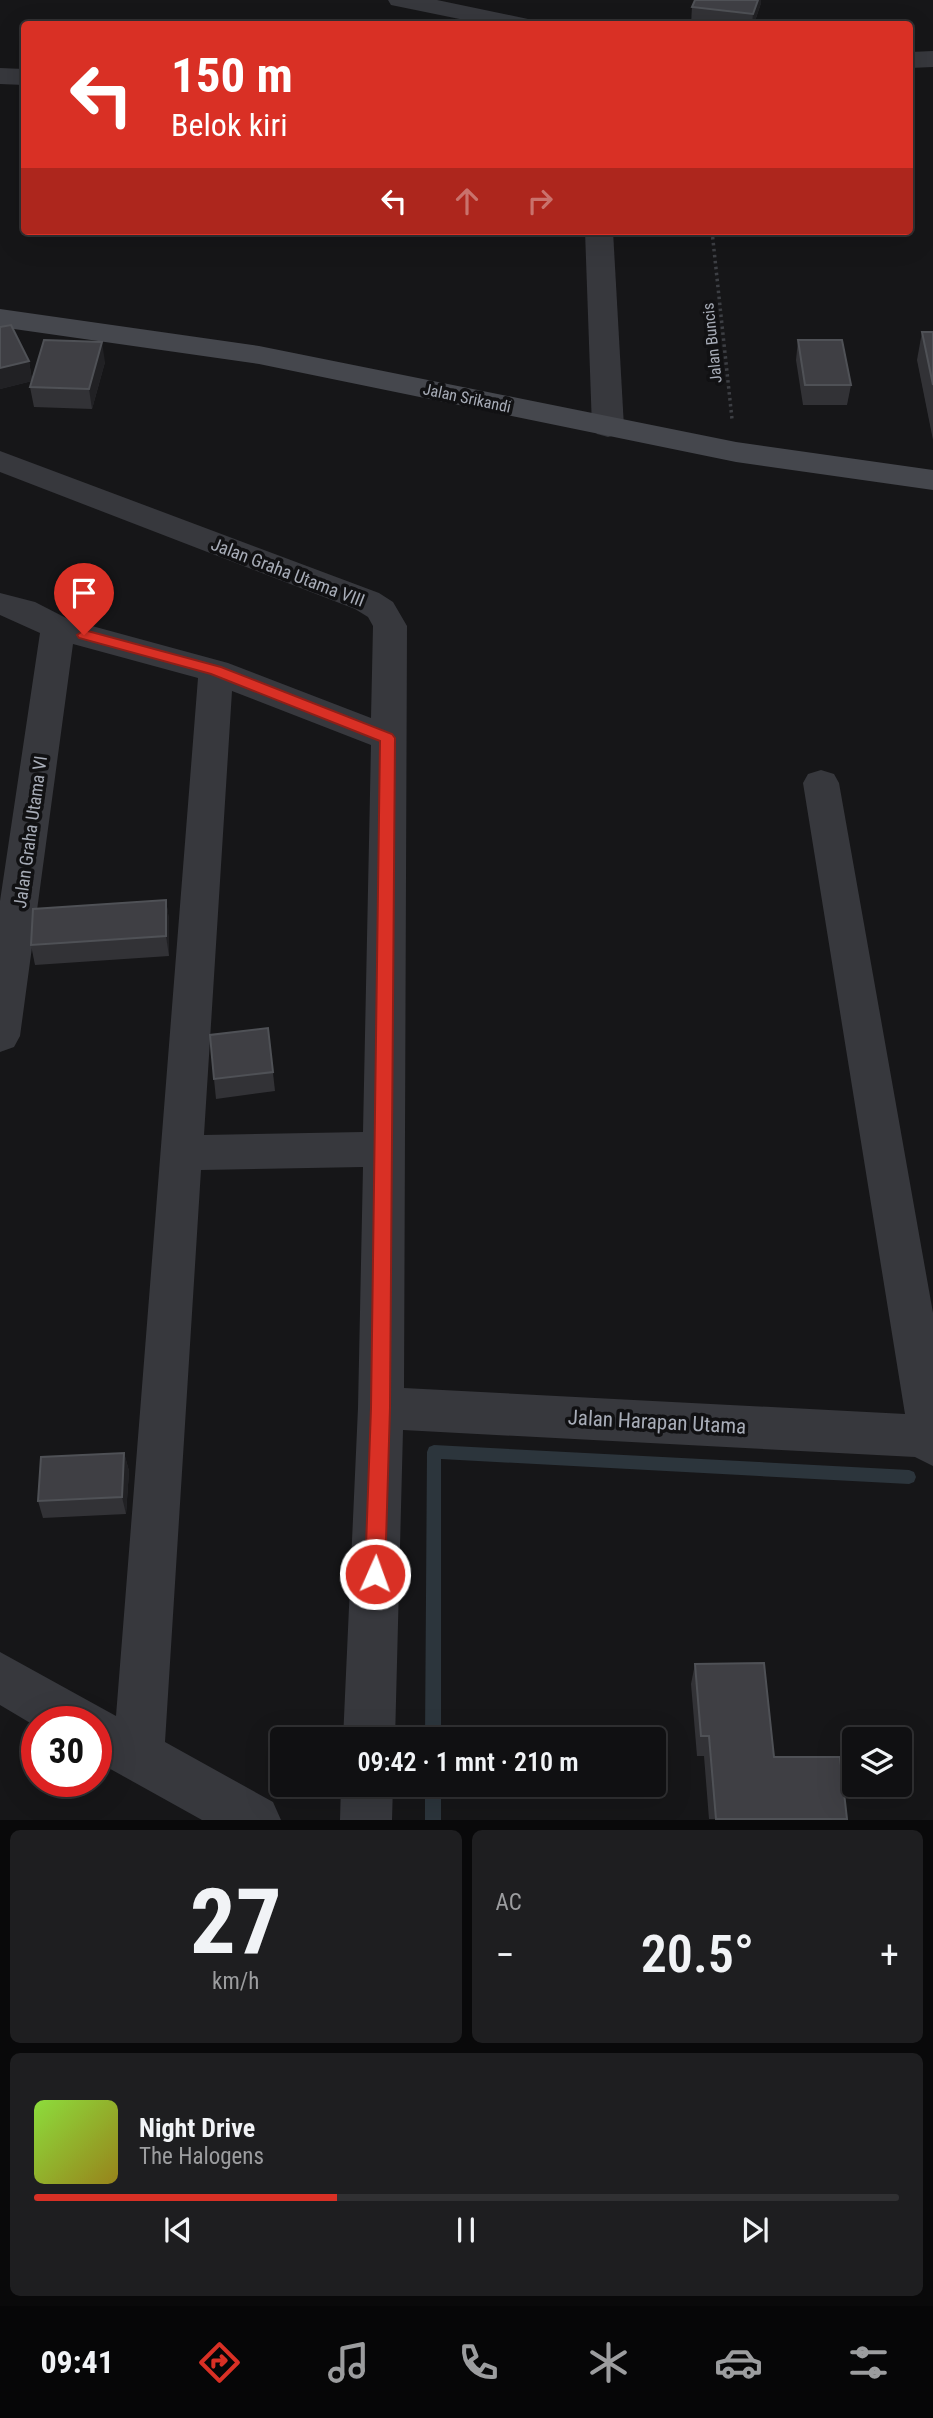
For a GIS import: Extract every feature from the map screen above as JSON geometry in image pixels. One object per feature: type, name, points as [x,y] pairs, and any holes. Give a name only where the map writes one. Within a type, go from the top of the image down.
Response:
[{"type":"main road","name":"Jalan Srikandi","points":[[0,318],[259,355],[736,452],[933,480]]},
{"type":"street","points":[[400,0],[504,21]]},
{"type":"street","points":[[913,60],[933,59]]},
{"type":"street","points":[[0,76],[21,77]]},
{"type":"street","points":[[599,235],[608,428]]},
{"type":"street","name":"Jalan Graha Utama VIII","points":[[0,461],[367,601],[381,610],[390,626],[381,1408],[369,1727]]},
{"type":"street","points":[[0,604],[23,610],[58,628],[216,671],[387,738]]},
{"type":"street","name":"Jalan Graha Utama VI","points":[[0,1036],[5,971],[58,628]]},
{"type":"street","points":[[216,671],[181,1153],[117,1745],[254,1819]]},
{"type":"street","points":[[821,783],[932,1440]]},
{"type":"street","points":[[181,1153],[383,1149]]},
{"type":"street","name":"Jalan Harapan Utama","points":[[381,1408],[932,1440]]},
{"type":"street","points":[[0,1677],[50,1706]]},
{"type":"street","points":[[366,1819],[367,1797]]},
{"type":"path","name":"Jalan Buncis","points":[[712,235],[736,452]]},
{"type":"building","points":[[695,0],[758,0],[753,14],[692,7]]},
{"type":"building","points":[[11,325],[29,361],[0,368],[0,327]]},
{"type":"building","points":[[922,332],[933,332],[933,385]]},
{"type":"building","points":[[44,340],[102,342],[89,389],[30,387]]},
{"type":"building","points":[[798,340],[842,340],[851,385],[805,385]]},
{"type":"building","points":[[166,900],[166,936],[31,945],[33,909]]},
{"type":"building","points":[[268,1028],[273,1072],[214,1079],[210,1035]]},
{"type":"building","points":[[124,1453],[122,1497],[38,1501],[41,1457]]},
{"type":"building","points":[[764,1663],[774,1757],[840,1757],[842,1797],[845,1797],[847,1819],[716,1819],[709,1736],[701,1736],[695,1664]]},
{"type":"waterway","points":[[433,1727],[434,1452],[909,1477]]},
{"type":"waterway","points":[[433,1797],[433,1820]]},
{"type":"route","points":[[84,635],[216,671],[387,738],[381,1408],[375,1574]]}]
